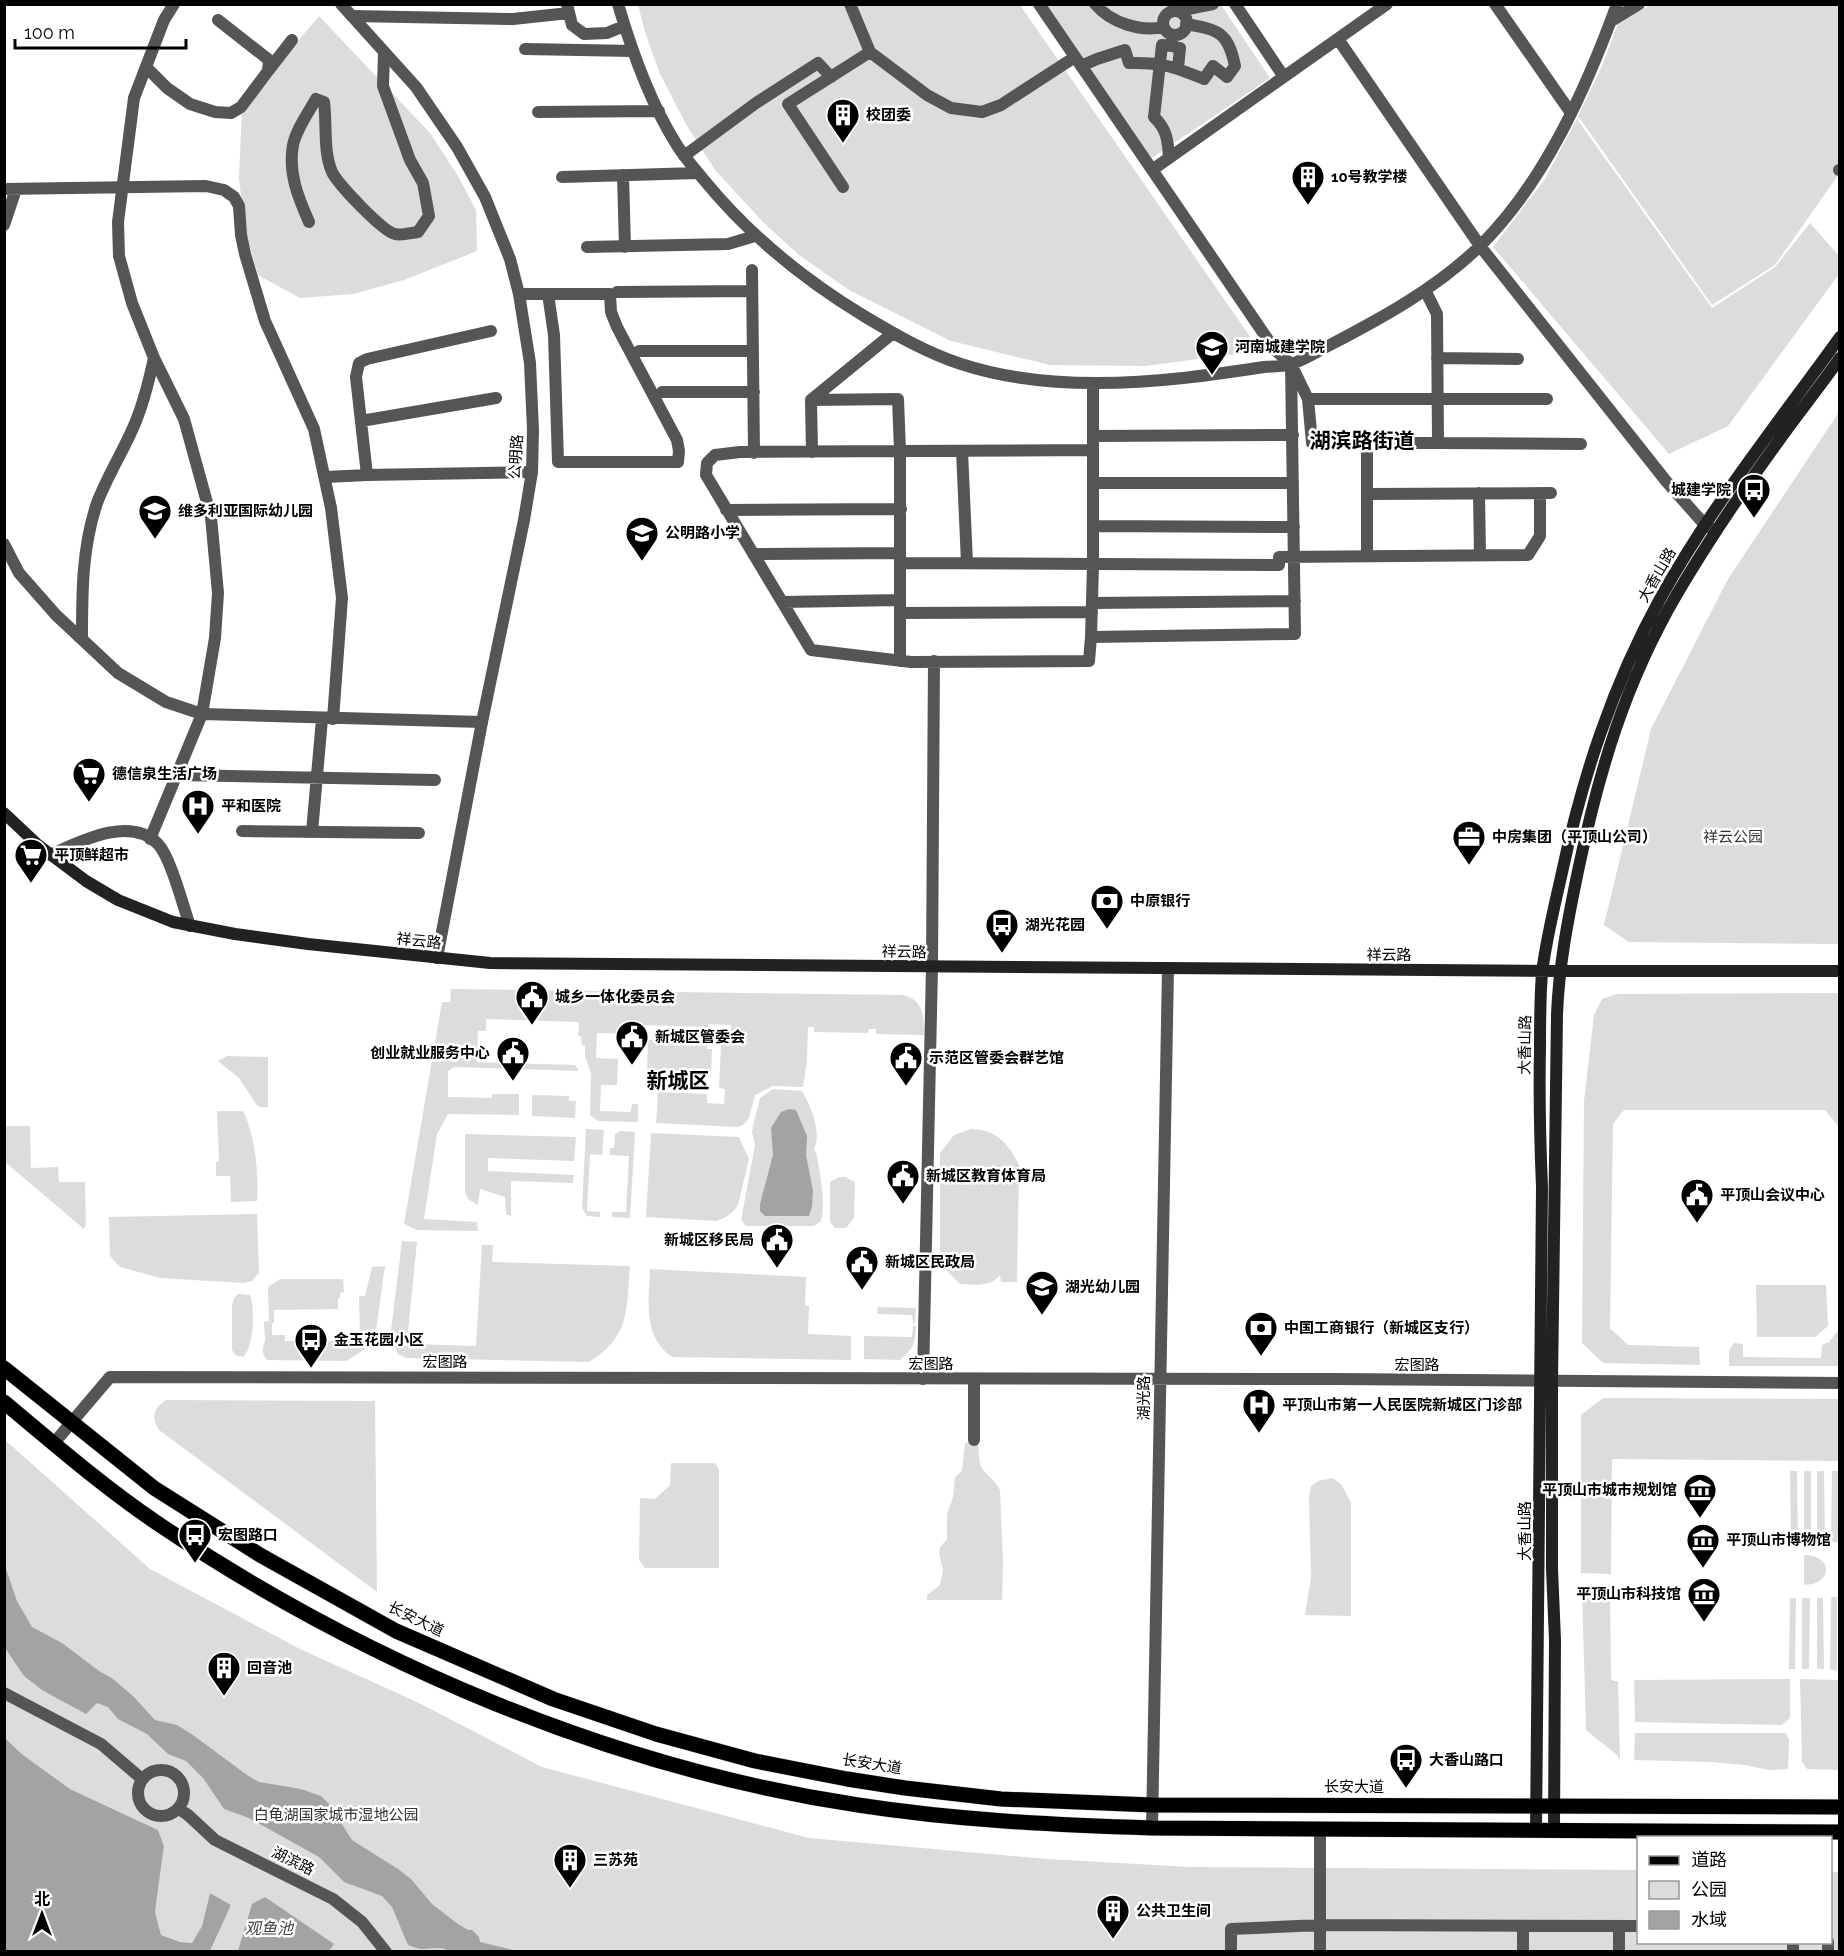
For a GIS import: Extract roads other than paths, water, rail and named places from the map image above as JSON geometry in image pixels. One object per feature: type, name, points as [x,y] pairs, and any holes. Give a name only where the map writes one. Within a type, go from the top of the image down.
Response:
[{"type":"main road","name":"大香山路","points":[[1536,1830],[1546,1381],[1559,971],[1588,827],[1603,765],[1619,714],[1640,664],[1732,483],[1839,337]]},
{"type":"main road","name":"大香山路","points":[[1554,1830],[1555,1640],[1539,1120],[1540,1013],[1543,971],[1550,926],[1569,841],[1599,735],[1623,673],[1657,604],[1710,528],[1763,462],[1839,358]]},
{"type":"main road","name":"祥云路","points":[[4,813],[50,855],[86,881],[118,900],[154,916],[190,926],[308,944],[490,963],[1543,971],[1839,970]]},
{"type":"main road","name":"长安大道","points":[[4,1368],[154,1488],[260,1556],[396,1631],[553,1699],[656,1734],[755,1761],[905,1788],[1001,1799],[1152,1804],[1839,1807]]},
{"type":"main road","points":[[4,1402],[155,1521],[216,1562],[393,1659],[542,1721],[651,1759],[762,1787],[855,1805],[963,1819],[1041,1825],[1152,1828],[1839,1832]]},
{"type":"street","points":[[150,839],[202,714],[215,638],[219,594],[211,518],[184,419],[154,358],[132,303],[119,256],[118,222],[134,98],[164,20],[174,4]]},
{"type":"street","name":"公明路","points":[[341,4],[427,101],[469,167],[494,217],[510,260],[519,294],[531,373],[533,429],[531,472],[524,520],[482,722],[437,958]]},
{"type":"street","points":[[512,4],[513,19]]},
{"type":"street","points":[[618,4],[633,51],[675,143],[728,210],[755,236],[807,279],[840,302],[893,333],[961,364],[1010,376],[1093,383],[1164,380],[1292,364],[1358,331],[1425,290],[1480,246],[1509,213],[1535,177],[1591,72],[1617,4]]},
{"type":"street","points":[[850,4],[870,52],[927,95],[951,108],[982,112],[1001,105],[1078,62],[1125,50],[1129,63],[1158,64],[1178,68],[1204,79],[1214,66],[1227,77],[1235,66],[1231,46],[1221,34],[1205,27],[1186,24]]},
{"type":"street","points":[[1039,4],[1275,350],[1292,364],[1308,399],[1312,443],[1581,444]]},
{"type":"street","points":[[1095,4],[1103,14],[1115,20],[1170,36],[1180,34],[1186,27],[1183,14],[1172,8]]},
{"type":"street","points":[[1178,68],[1180,48],[1170,36],[1164,18],[1172,8],[1214,4]]},
{"type":"street","points":[[1235,4],[1284,77]]},
{"type":"street","points":[[1152,170],[1387,4]]},
{"type":"street","points":[[1495,4],[1571,112]]},
{"type":"street","points":[[1611,21],[1639,4]]},
{"type":"street","points":[[352,16],[513,19],[568,9],[572,25],[584,34],[607,33],[624,26]]},
{"type":"street","points":[[218,20],[268,60],[268,71]]},
{"type":"street","points":[[1169,158],[1168,140],[1163,125],[1154,117],[1158,64],[1162,45],[1170,36]]},
{"type":"street","points":[[1338,39],[1480,246],[1666,480],[1710,528]]},
{"type":"street","points":[[146,67],[167,88],[190,104],[215,112],[231,113],[241,107],[292,40]]},
{"type":"street","points":[[525,49],[633,51]]},
{"type":"street","points":[[843,187],[788,104],[870,52]]},
{"type":"street","points":[[309,222],[296,191],[292,174],[293,144],[316,99],[324,102],[326,146],[333,173],[363,209],[384,230],[397,236],[417,232],[429,216],[423,183],[410,160],[383,86],[384,53]]},
{"type":"street","points":[[684,156],[756,103],[818,63],[831,77]]},
{"type":"street","points":[[538,112],[659,111]]},
{"type":"street","points":[[562,177],[698,173]]},
{"type":"street","points":[[623,176],[625,247]]},
{"type":"street","points":[[4,225],[10,189],[206,186],[224,190],[234,196],[239,206],[245,254],[265,321],[314,429],[326,477],[342,598],[328,719],[317,778],[312,832]]},
{"type":"street","points":[[587,247],[728,244],[755,236]]},
{"type":"street","points":[[752,270],[754,453]]},
{"type":"street","points":[[1425,290],[1437,314],[1438,443]]},
{"type":"street","points":[[617,292],[752,291]]},
{"type":"street","points":[[519,294],[548,294],[610,294],[611,312],[617,327],[677,440],[678,462],[558,462],[554,334],[548,294]]},
{"type":"street","points":[[367,475],[356,377],[359,363],[367,359],[491,331]]},
{"type":"street","points":[[811,400],[893,333]]},
{"type":"street","points":[[639,351],[753,351]]},
{"type":"street","points":[[82,639],[82,585],[89,533],[98,502],[134,427],[148,386],[154,358]]},
{"type":"street","points":[[1437,358],[1518,359]]},
{"type":"street","points":[[1091,637],[1295,634],[1292,364]]},
{"type":"street","points":[[1093,383],[1093,436],[1093,450],[1093,608],[1089,661],[900,661],[811,650],[706,475],[707,463],[715,455],[1093,450]]},
{"type":"street","points":[[662,392],[754,392]]},
{"type":"street","points":[[361,421],[496,398]]},
{"type":"street","points":[[811,400],[898,399],[901,508],[900,661]]},
{"type":"street","points":[[1308,399],[1547,399]]},
{"type":"street","points":[[811,400],[812,452]]},
{"type":"street","points":[[1093,436],[1293,435]]},
{"type":"street","points":[[1367,443],[1367,556]]},
{"type":"street","points":[[962,451],[967,563]]},
{"type":"street","points":[[326,477],[531,472]]},
{"type":"street","points":[[1093,483],[1293,483]]},
{"type":"street","points":[[1479,493],[1480,555]]},
{"type":"street","points":[[753,554],[1093,566],[1279,565],[1279,557],[1294,556],[1528,555],[1540,536],[1545,493],[1367,494]]},
{"type":"street","points":[[726,510],[901,508]]},
{"type":"street","points":[[1093,526],[1294,527]]},
{"type":"street","points":[[4,544],[20,573],[56,615],[118,673],[166,702],[202,714],[482,722]]},
{"type":"street","points":[[783,602],[900,607],[1093,608],[1295,602]]},
{"type":"street","points":[[923,1379],[932,967],[933,661]]},
{"type":"street","points":[[177,775],[435,780]]},
{"type":"street","points":[[242,831],[419,833]]},
{"type":"street","points":[[50,855],[95,835],[130,832],[143,834],[159,845],[168,863],[190,926]]},
{"type":"street","name":"湖光路","points":[[1152,1828],[1168,969]]},
{"type":"street","name":"宏图路","points":[[54,1443],[110,1377],[1839,1383]]},
{"type":"street","points":[[974,1379],[974,1440]]},
{"type":"street","points":[[4,1693],[101,1744],[142,1779]]},
{"type":"street","points":[[162,1770],[176,1775],[183,1788],[179,1809],[165,1816],[149,1814],[143,1809],[137,1794],[142,1779],[155,1771],[162,1770]]},
{"type":"street","name":"湖滨路","points":[[179,1809],[215,1840],[333,1899],[362,1922],[386,1952]]},
{"type":"street","points":[[1320,1829],[1320,1952]]},
{"type":"street","points":[[1231,1952],[1231,1929],[1320,1925],[1637,1926]]},
{"type":"street","points":[[1523,1927],[1523,1952]]},
{"type":"street","points":[[1619,1927],[1619,1952]]},
{"type":"water","points":[[789,1109],[796,1110],[807,1136],[806,1155],[813,1191],[812,1207],[809,1216],[765,1216],[760,1211],[760,1204],[773,1155],[771,1128],[781,1112]]},
{"type":"water","points":[[4,1563],[17,1601],[32,1627],[62,1643],[113,1679],[133,1696],[155,1720],[177,1725],[259,1782],[301,1789],[321,1796],[329,1804],[352,1840],[411,1879],[432,1904],[458,1924],[472,1930],[479,1937],[480,1942],[518,1951],[449,1951],[439,1948],[419,1949],[408,1945],[392,1907],[382,1896],[344,1882],[319,1857],[249,1818],[224,1809],[203,1778],[186,1761],[168,1754],[147,1734],[118,1719],[108,1707],[97,1703],[86,1714],[42,1690],[24,1676],[5,1648]]},
{"type":"water","points":[[4,1737],[23,1755],[70,1789],[158,1830],[164,1846],[155,1912],[161,1935],[180,1942],[192,1943],[202,1926],[210,1893],[231,1905],[210,1951],[5,1951]]},
{"type":"water","name":"观鱼池","points":[[265,1897],[334,1944],[329,1951],[238,1951],[252,1904]]},
{"type":"place","name":"校团委","points":[[843,144]]},
{"type":"place","name":"10号教学楼","points":[[1308,206]]},
{"type":"place","name":"河南城建学院","points":[[1212,376]]},
{"type":"place","name":"城建学院","points":[[1754,519]]},
{"type":"place","name":"维多利亚国际幼儿园","points":[[155,540]]},
{"type":"place","name":"公明路小学","points":[[642,562]]},
{"type":"place","name":"德信泉生活广场","points":[[89,803]]},
{"type":"place","name":"平和医院","points":[[198,835]]},
{"type":"place","name":"中房集团（平顶山公司）","points":[[1469,866]]},
{"type":"place","name":"平顶鲜超市","points":[[31,884]]},
{"type":"place","name":"中原银行","points":[[1107,930]]},
{"type":"place","name":"湖光花园","points":[[1002,954]]},
{"type":"place","name":"城乡一体化委员会","points":[[532,1026]]},
{"type":"place","name":"新城区管委会","points":[[632,1066]]},
{"type":"place","name":"创业就业服务中心","points":[[513,1082]]},
{"type":"place","name":"示范区管委会群艺馆","points":[[906,1087]]},
{"type":"place","name":"新城区教育体育局","points":[[903,1205]]},
{"type":"place","name":"平顶山会议中心","points":[[1697,1224]]},
{"type":"place","name":"新城区移民局","points":[[777,1269]]},
{"type":"place","name":"新城区民政局","points":[[862,1291]]},
{"type":"place","name":"湖光幼儿园","points":[[1042,1316]]},
{"type":"place","name":"中国工商银行（新城区支行）","points":[[1261,1357]]},
{"type":"place","name":"金玉花园小区","points":[[311,1369]]},
{"type":"place","name":"平顶山市第一人民医院新城区门诊部","points":[[1259,1434]]},
{"type":"place","name":"平顶山市城市规划馆","points":[[1700,1519]]},
{"type":"place","name":"宏图路口","points":[[195,1564]]},
{"type":"place","name":"平顶山市博物馆","points":[[1703,1569]]},
{"type":"place","name":"平顶山市科技馆","points":[[1704,1623]]},
{"type":"place","name":"回音池","points":[[224,1697]]},
{"type":"place","name":"大香山路口","points":[[1406,1789]]},
{"type":"place","name":"三苏苑","points":[[570,1889]]},
{"type":"place","name":"公共卫生间","points":[[1113,1940]]},
{"type":"district","name":"湖滨路街道","points":[[1362,441]]},
{"type":"district","name":"新城区","points":[[678,1081]]},
{"type":"park label","name":"祥云公园","points":[[1733,837]]},
{"type":"park label","name":"白龟湖国家城市湿地公园","points":[[336,1815]]}]
